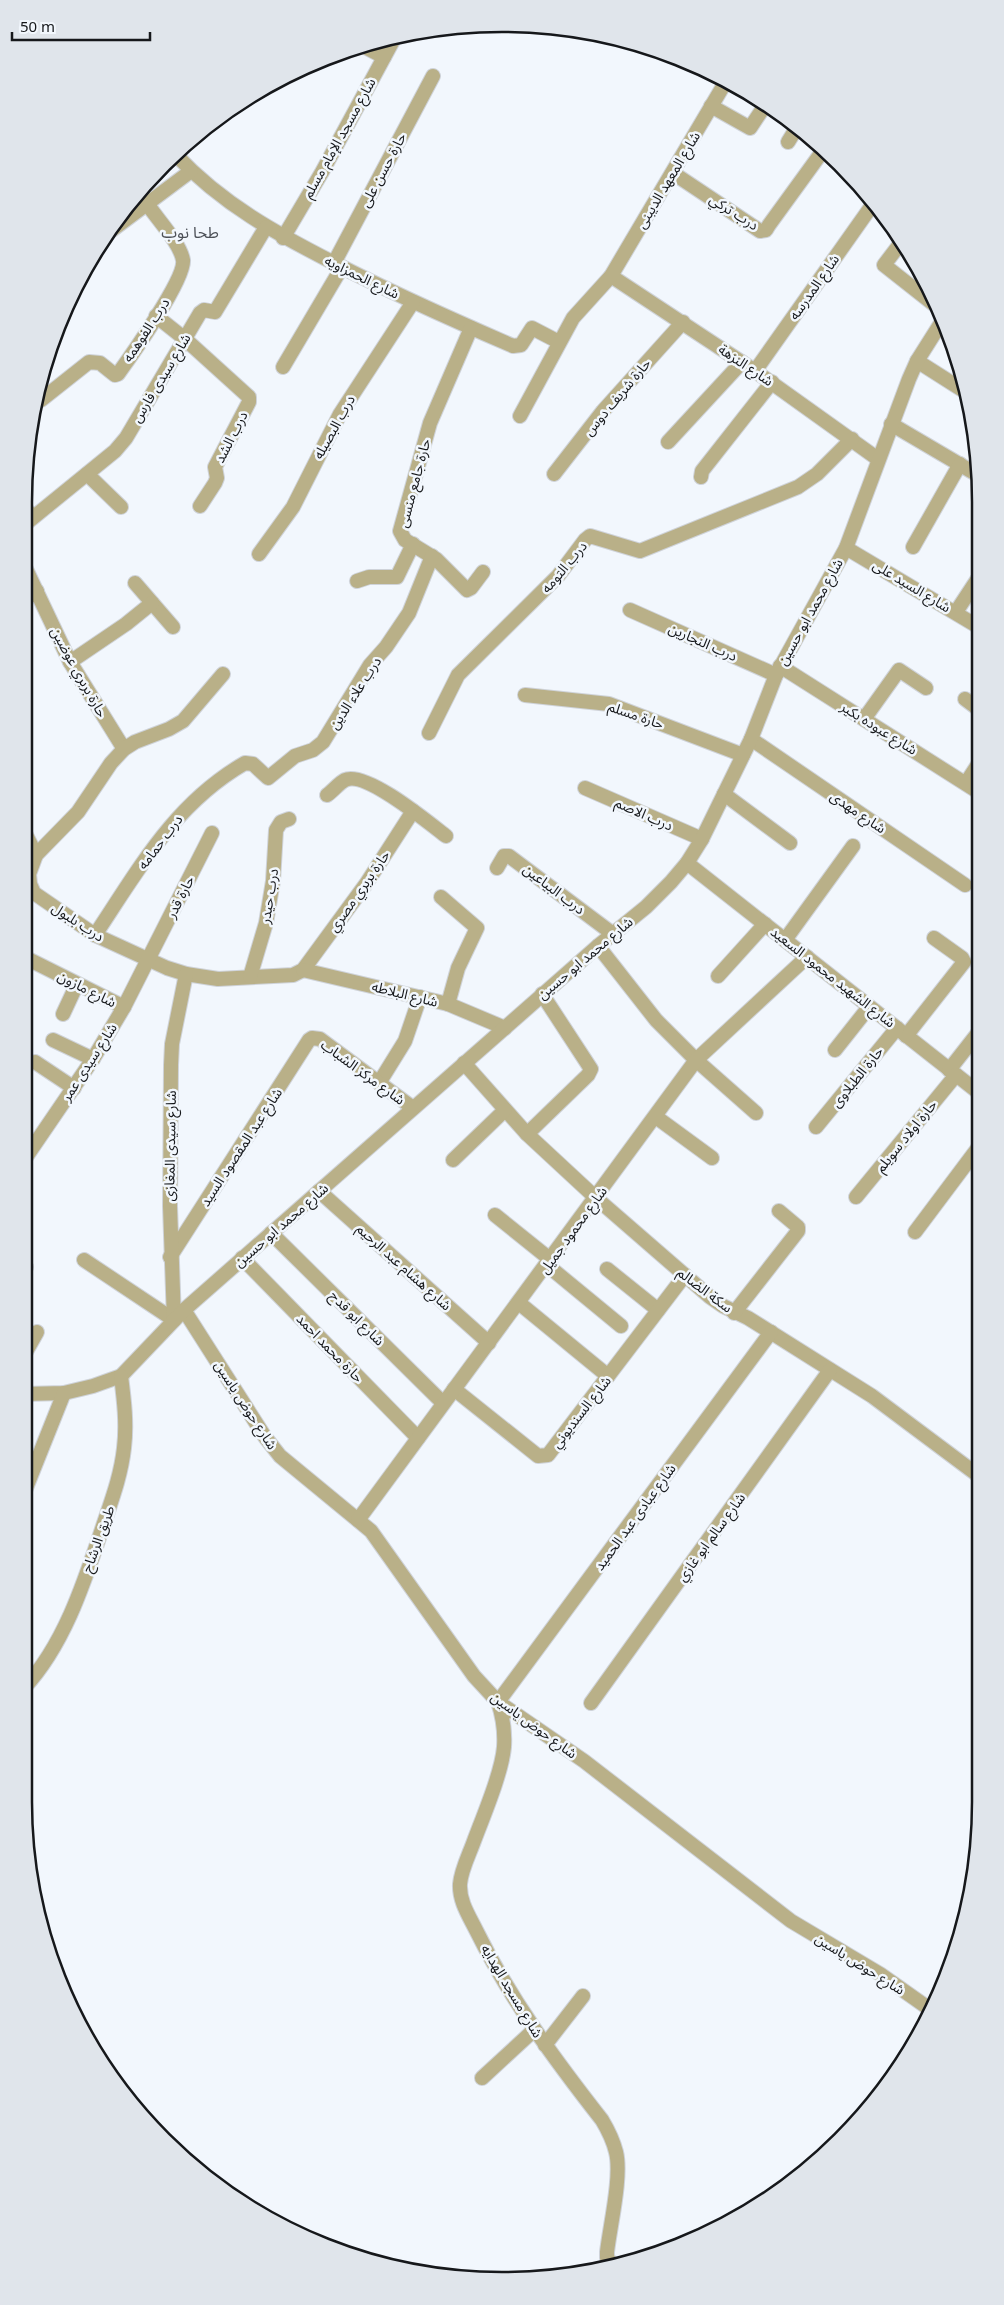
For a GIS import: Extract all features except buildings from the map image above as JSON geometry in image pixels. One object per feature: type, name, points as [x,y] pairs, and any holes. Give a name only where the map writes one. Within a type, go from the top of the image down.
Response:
[{"type":"street","name":"شارع مسجد الإمام مسلم","points":[[283,238],[322,172],[390,46]]},
{"type":"street","points":[[372,51],[384,57]]},
{"type":"street","name":"حارة حسن على","points":[[283,367],[338,265],[434,76]]},
{"type":"street","name":"شارع المعهد الديبنى","points":[[520,416],[572,318],[611,276],[722,87]]},
{"type":"street","points":[[711,106],[750,128],[761,111]]},
{"type":"street","points":[[788,142],[793,134]]},
{"type":"street","name":"درب تركي","points":[[673,172],[760,231],[766,230],[819,156]]},
{"type":"street","name":"شارع الحمزاويه","points":[[181,160],[191,171],[235,207],[283,238],[413,302],[513,346],[521,345],[532,328],[559,342]]},
{"type":"street","points":[[138,207],[191,171]]},
{"type":"street","name":"درب الفوهمه","points":[[45,397],[88,362],[100,364],[115,375],[118,374],[156,316],[181,272],[183,263],[179,250],[138,207]]},
{"type":"street","name":"شارع المدرسه","points":[[755,371],[869,210]]},
{"type":"street","name":"شارع سيدى فارس","points":[[32,513],[87,474],[115,451],[126,438],[202,311],[215,312],[266,227]]},
{"type":"street","points":[[897,248],[884,265],[924,297]]},
{"type":"street","name":"شارع النزهة","points":[[611,276],[772,382],[878,459]]},
{"type":"street","name":"درب البصيله","points":[[259,554],[293,507],[340,414],[413,302]]},
{"type":"street","name":"درب الشد","points":[[156,316],[186,339],[249,397],[249,402],[215,467],[217,478],[215,483],[200,506]]},
{"type":"street","name":"حارة شريف دوس","points":[[554,474],[603,411],[683,322]]},
{"type":"street","name":"حارة جامع منسى","points":[[471,328],[430,423],[402,519],[402,536],[432,556],[467,590],[471,588],[483,572]]},
{"type":"street","name":"شارع محمد ابو حسين","points":[[122,1376],[184,1310],[542,994],[646,907],[687,862],[702,839],[751,739],[778,670],[846,548],[890,424],[917,362],[938,328]]},
{"type":"street","points":[[668,442],[742,362]]},
{"type":"street","points":[[917,362],[957,387]]},
{"type":"street","points":[[701,477],[702,471],[772,382]]},
{"type":"street","points":[[890,424],[970,470]]},
{"type":"street","name":"درب التومه","points":[[429,733],[458,675],[558,576],[590,536],[640,551],[798,487],[817,474],[852,439]]},
{"type":"street","points":[[913,547],[960,464]]},
{"type":"street","points":[[87,474],[121,507]]},
{"type":"street","points":[[357,580],[369,577],[397,577],[414,544]]},
{"type":"street","name":"شارع السيد على","points":[[846,548],[972,623]]},
{"type":"street","name":"درب علاء الدين","points":[[242,765],[245,763],[253,764],[268,778],[295,756],[313,750],[323,742],[370,665],[386,647],[409,612],[432,556]]},
{"type":"street","name":"حارة بربري عوضين","points":[[32,581],[70,662],[124,749]]},
{"type":"street","points":[[135,582],[173,627]]},
{"type":"street","points":[[956,612],[972,586]]},
{"type":"street","points":[[32,594],[37,591]]},
{"type":"street","points":[[70,662],[126,624],[152,603]]},
{"type":"street","name":"درب النجارين","points":[[630,610],[778,670]]},
{"type":"street","name":"شارع عبوده بكير","points":[[778,670],[864,719],[971,787]]},
{"type":"street","points":[[864,719],[899,670],[926,688]]},
{"type":"street","points":[[32,847],[36,855],[78,812],[111,764],[124,749],[135,742],[169,730],[183,721],[223,674]]},
{"type":"street","name":"حارة مسلم","points":[[525,695],[609,704],[743,755]]},
{"type":"street","points":[[965,699],[972,704]]},
{"type":"street","name":"شارع مهدى","points":[[751,739],[965,885]]},
{"type":"street","name":"درب حمامه","points":[[95,936],[170,825],[187,807],[242,765]]},
{"type":"street","points":[[327,795],[346,779],[367,782],[413,811],[446,836]]},
{"type":"street","name":"درب الاصم","points":[[586,788],[702,839]]},
{"type":"street","points":[[724,794],[790,843]]},
{"type":"street","name":"حارة بربري مصري","points":[[303,970],[366,884],[413,811]]},
{"type":"street","name":"درب حيدر","points":[[250,977],[266,923],[273,881],[276,830],[281,822],[289,819]]},
{"type":"street","name":"حارة قدر","points":[[148,960],[212,833]]},
{"type":"street","points":[[784,940],[853,846]]},
{"type":"street","name":"درب بلبول","points":[[32,866],[36,855]]},
{"type":"street","name":"درب البياعين","points":[[497,868],[504,856],[509,856],[613,934]]},
{"type":"street","name":"شارع الشهيد محمود السعيد","points":[[687,862],[972,1087]]},
{"type":"street","name":"درب بلبول","points":[[32,885],[34,893],[95,936],[148,960],[186,974],[218,978],[287,976],[303,970]]},
{"type":"street","points":[[441,897],[476,928],[458,968],[448,1004]]},
{"type":"street","points":[[718,976],[765,924]]},
{"type":"street","name":"حارة الطبلاوى","points":[[816,1127],[964,962],[962,958],[934,938]]},
{"type":"street","points":[[598,946],[656,1020],[696,1060],[756,1113]]},
{"type":"street","name":"شارع محمود جميل","points":[[358,1520],[656,1117],[696,1060],[807,957]]},
{"type":"street","name":"شارع سيدى عمر","points":[[32,1148],[93,1060],[124,1007],[148,960]]},
{"type":"street","name":"شارع مازون","points":[[32,961],[124,1007]]},
{"type":"street","name":"شارع البلاطه","points":[[303,970],[448,1004],[505,1028]]},
{"type":"street","name":"شارع سيدى المغازى","points":[[174,1320],[170,1257],[172,1044],[186,974]]},
{"type":"street","points":[[62,1014],[77,984]]},
{"type":"street","points":[[527,1134],[591,1070],[542,994]]},
{"type":"street","points":[[379,1083],[405,1041],[420,997]]},
{"type":"street","points":[[835,1050],[870,1007]]},
{"type":"street","name":"شارع عبد المقصود السيد","points":[[170,1257],[303,1049],[312,1038]]},
{"type":"street","name":"شارع مركز الشباب","points":[[312,1038],[320,1039],[413,1108]]},
{"type":"street","points":[[53,1040],[93,1060]]},
{"type":"street","name":"حارة اولاد سويلم","points":[[856,1197],[953,1072],[972,1042]]},
{"type":"street","points":[[35,1062],[74,1088]]},
{"type":"street","name":"سكة الضالم","points":[[464,1063],[527,1134],[596,1198],[717,1302],[771,1332],[894,1412],[972,1471]]},
{"type":"street","points":[[453,1160],[505,1110]]},
{"type":"street","points":[[656,1117],[712,1158]]},
{"type":"street","points":[[915,1232],[972,1156]]},
{"type":"street","name":"شارع هشام عبد الرحيم","points":[[320,1191],[489,1343]]},
{"type":"street","points":[[734,1313],[798,1231],[798,1227],[779,1211]]},
{"type":"street","points":[[495,1215],[621,1326]]},
{"type":"street","name":"شارع ابو قدح","points":[[272,1233],[443,1404]]},
{"type":"street","name":"حارة محمد احمد","points":[[242,1258],[418,1438]]},
{"type":"street","points":[[84,1260],[174,1320]]},
{"type":"street","points":[[607,1269],[658,1310]]},
{"type":"street","name":"شارع السنديوني","points":[[454,1389],[538,1456],[548,1455],[685,1275]]},
{"type":"street","points":[[519,1303],[608,1376]]},
{"type":"street","name":"شارع حوض ياسين","points":[[184,1310],[265,1437],[280,1456],[371,1531],[474,1676],[498,1702],[584,1761],[791,1920],[880,1974],[925,2006]]},
{"type":"street","points":[[32,1341],[37,1332]]},
{"type":"street","name":"شارع عبادى عبد الحميد","points":[[498,1702],[771,1332]]},
{"type":"street","name":"شارع سالم ابو غازي","points":[[591,1703],[830,1370]]},
{"type":"street","points":[[32,1394],[64,1393],[122,1376]]},
{"type":"street","name":"طريق الرشاح","points":[[32,1677],[54,1646],[70,1613],[118,1484],[124,1448],[125,1421],[122,1376]]},
{"type":"street","points":[[32,1473],[64,1393]]},
{"type":"street","name":"شارع مسجد الهدايه","points":[[498,1702],[503,1718],[504,1749],[484,1815],[462,1871],[461,1897],[489,1957],[534,2030],[602,2120],[611,2136],[617,2154],[618,2172],[607,2252],[609,2260]]},
{"type":"street","points":[[545,2045],[583,1996]]},
{"type":"street","points":[[482,2078],[534,2030]]},
{"type":"district","name":"طحا نوب","points":[[190,232]]}]
